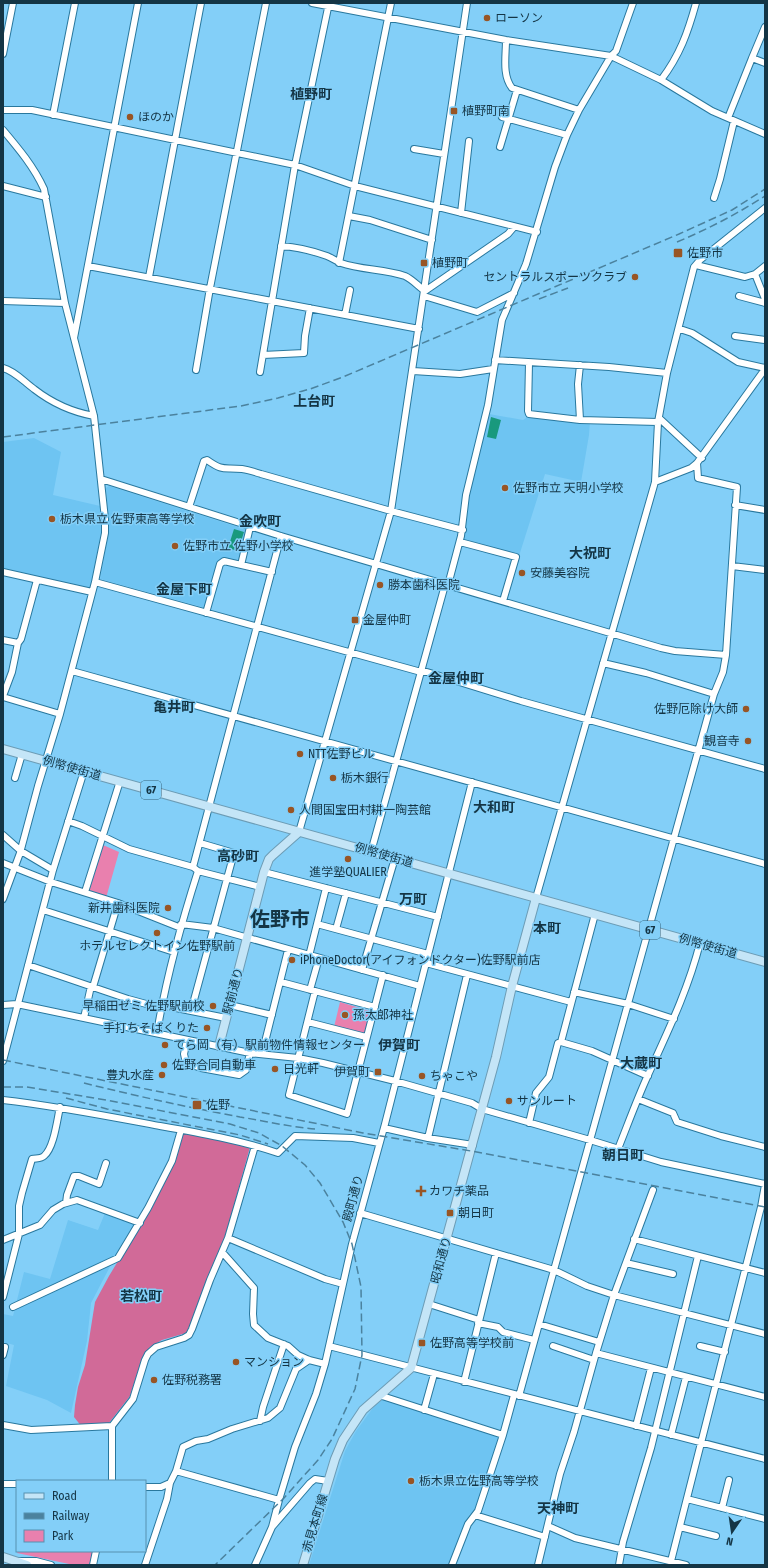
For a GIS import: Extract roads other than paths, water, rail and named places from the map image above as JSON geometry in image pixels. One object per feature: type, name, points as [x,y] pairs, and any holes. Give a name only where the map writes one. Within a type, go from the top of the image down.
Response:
[{"type":"main road","name":"例幣使街道","points":[[3,748],[765,962]]},
{"type":"main road","name":"駅前通り","points":[[219,1046],[264,872],[269,859],[299,832]]},
{"type":"main road","name":"昭和通り","points":[[411,1368],[482,1109],[503,1028],[512,986],[536,898]]},
{"type":"main road","points":[[328,1481],[335,1458],[350,1429],[363,1410],[411,1368]]},
{"type":"main road","name":"赤見本町線","points":[[303,1565],[328,1481]]},
{"type":"main road","points":[[3,1557],[14,1563],[27,1565]]},
{"type":"street","points":[[3,54],[13,3]]},
{"type":"street","points":[[53,115],[75,3]]},
{"type":"street","points":[[74,340],[138,3]]},
{"type":"street","points":[[149,277],[201,3]]},
{"type":"street","points":[[196,370],[210,288],[266,3]]},
{"type":"street","points":[[312,3],[506,40],[612,56],[661,80],[712,111],[765,134]]},
{"type":"street","points":[[339,263],[390,3]]},
{"type":"street","points":[[299,832],[391,511],[467,3]]},
{"type":"street","points":[[371,852],[421,672],[463,530],[466,495],[488,404],[502,320],[526,264],[537,232],[555,167],[567,135],[579,110],[618,47],[633,3]]},
{"type":"street","points":[[661,80],[681,49],[688,32],[696,3]]},
{"type":"street","points":[[260,372],[295,165],[328,5]]},
{"type":"street","points":[[714,198],[720,179],[731,119],[752,58],[765,27]]},
{"type":"street","points":[[506,40],[505,72],[508,82],[512,88],[579,110]]},
{"type":"street","points":[[752,58],[765,63]]},
{"type":"street","points":[[500,147],[517,90]]},
{"type":"street","points":[[3,110],[25,109],[295,165],[355,186],[537,232]]},
{"type":"street","points":[[502,116],[567,135]]},
{"type":"street","points":[[3,130],[24,155],[38,176],[46,196],[65,303],[94,416],[106,525],[95,582],[72,671],[21,851],[3,899]]},
{"type":"street","points":[[461,213],[469,142]]},
{"type":"street","points":[[414,149],[444,154]]},
{"type":"street","points":[[3,186],[46,196]]},
{"type":"street","points":[[536,898],[654,482],[658,420],[667,373],[696,265],[765,208]]},
{"type":"street","points":[[349,216],[370,220],[432,240]]},
{"type":"street","points":[[424,294],[508,234],[514,227]]},
{"type":"street","points":[[281,246],[290,246],[312,252],[328,257],[339,263],[406,277],[424,294],[476,312],[514,293]]},
{"type":"street","points":[[696,265],[745,277],[755,274],[765,266]]},
{"type":"street","points":[[88,266],[419,328]]},
{"type":"street","points":[[755,274],[765,299]]},
{"type":"street","points":[[345,315],[350,290]]},
{"type":"street","points":[[739,296],[765,303]]},
{"type":"street","points":[[3,301],[65,303]]},
{"type":"street","points":[[263,355],[304,353],[305,336],[310,308]]},
{"type":"street","points":[[654,482],[691,468],[702,458],[765,369],[738,362],[692,333],[680,329]]},
{"type":"street","points":[[735,336],[765,340]]},
{"type":"street","points":[[495,360],[580,365],[667,373]]},
{"type":"street","points":[[529,363],[528,413],[580,420],[658,420],[702,458]]},
{"type":"street","points":[[580,365],[578,384],[580,420]]},
{"type":"street","points":[[3,368],[9,369],[49,400],[61,407],[82,414],[94,416]]},
{"type":"street","points":[[412,371],[460,374],[493,369]]},
{"type":"street","points":[[189,507],[204,461],[207,460],[218,468],[243,469],[463,530]]},
{"type":"street","points":[[452,1565],[468,1524],[480,1506],[517,1396],[539,1324],[698,750],[726,655],[737,487],[698,478],[697,463]]},
{"type":"street","points":[[101,479],[250,527],[611,633],[675,651],[726,655]]},
{"type":"street","points":[[735,505],[765,510]]},
{"type":"street","points":[[240,565],[250,527]]},
{"type":"street","points":[[157,1034],[161,1006],[196,869],[200,843],[281,536]]},
{"type":"street","points":[[460,542],[516,557],[503,601]]},
{"type":"street","points":[[206,613],[220,564],[224,561],[272,572]]},
{"type":"street","points":[[732,566],[765,570]]},
{"type":"street","points":[[3,572],[92,592]]},
{"type":"street","points":[[37,580],[21,638],[18,643],[12,672],[3,697],[60,714]]},
{"type":"street","points":[[95,582],[421,672],[427,672],[521,701],[765,769]]},
{"type":"street","points":[[3,640],[18,643]]},
{"type":"street","points":[[603,663],[646,673],[714,694]]},
{"type":"street","points":[[72,671],[765,864]]},
{"type":"street","points":[[15,778],[22,754]]},
{"type":"street","points":[[3,1061],[17,1004],[44,910],[53,870],[84,771]]},
{"type":"street","points":[[85,892],[120,781]]},
{"type":"street","name":"殿町通り","points":[[272,1526],[300,1435],[316,1394],[325,1364],[360,1213],[384,1128],[472,782]]},
{"type":"street","points":[[68,821],[82,826],[129,849],[226,879],[260,887]]},
{"type":"street","points":[[3,835],[21,851],[53,870]]},
{"type":"street","points":[[191,1011],[234,853],[200,843]]},
{"type":"street","points":[[362,970],[395,858]]},
{"type":"street","points":[[3,863],[51,882],[118,903],[181,926],[213,928],[420,986]]},
{"type":"street","points":[[264,872],[438,917]]},
{"type":"street","points":[[309,956],[326,888]]},
{"type":"street","points":[[336,929],[346,893]]},
{"type":"street","points":[[84,1018],[92,986],[118,903]]},
{"type":"street","points":[[44,910],[174,952]]},
{"type":"street","points":[[529,1123],[536,1093],[549,1077],[558,1043],[561,1042],[594,914]]},
{"type":"street","points":[[317,924],[428,954]]},
{"type":"street","points":[[618,1149],[638,1099],[674,1019],[694,967],[700,943]]},
{"type":"street","points":[[262,1054],[288,950]]},
{"type":"street","points":[[318,958],[308,1022],[289,1095],[347,1114],[383,975]]},
{"type":"street","points":[[426,963],[571,1002]]},
{"type":"street","points":[[28,965],[128,999],[226,1018]]},
{"type":"street","points":[[428,1138],[467,975]]},
{"type":"street","points":[[280,982],[375,1008]]},
{"type":"street","points":[[574,992],[628,1004],[674,1019]]},
{"type":"street","points":[[3,1005],[17,1004],[250,1053],[298,1058],[358,1071],[472,1103],[482,1109],[661,1162],[765,1185],[761,1207],[702,1444],[670,1563]]},
{"type":"street","points":[[230,1005],[272,1015]]},
{"type":"street","points":[[308,1022],[366,1037]]},
{"type":"street","points":[[187,1040],[184,1054],[186,1063],[201,1068],[239,1075],[246,1070],[250,1053]]},
{"type":"street","points":[[561,1042],[592,1051],[648,1076]]},
{"type":"street","points":[[638,1099],[673,1113],[677,1122],[721,1136],[765,1147]]},
{"type":"street","points":[[3,1100],[60,1107],[181,1130],[255,1146],[278,1154],[295,1136],[353,1138],[379,1143]]},
{"type":"street","points":[[3,1297],[19,1234],[20,1206],[32,1159],[42,1158],[48,1152],[54,1137],[60,1107]]},
{"type":"street","points":[[384,1128],[428,1138],[472,1145]]},
{"type":"street","points":[[13,1307],[118,1258],[140,1223],[172,1161],[181,1130]]},
{"type":"street","points":[[112,1480],[112,1426],[133,1399],[144,1360],[148,1354],[156,1347],[189,1335],[228,1238],[255,1146]]},
{"type":"street","points":[[66,1203],[67,1195],[74,1176],[79,1176],[99,1184],[106,1163]]},
{"type":"street","points":[[538,1565],[560,1474],[574,1432],[599,1342],[614,1295],[652,1190]]},
{"type":"street","points":[[3,1240],[40,1225],[53,1210],[66,1203],[77,1200],[106,1212],[140,1223]]},
{"type":"street","points":[[360,1213],[554,1270],[587,1286],[614,1295],[765,1334]]},
{"type":"street","points":[[228,1238],[325,1280],[343,1284]]},
{"type":"street","points":[[634,1239],[765,1273]]},
{"type":"street","points":[[222,1252],[254,1288],[252,1314],[254,1325],[268,1338],[284,1344],[298,1355],[309,1360],[325,1364]]},
{"type":"street","points":[[464,1382],[496,1253]]},
{"type":"street","points":[[619,1565],[623,1542],[654,1431],[698,1256]]},
{"type":"street","points":[[626,1262],[673,1274]]},
{"type":"street","points":[[429,1304],[498,1327],[503,1332],[534,1340]]},
{"type":"street","points":[[539,1324],[599,1342]]},
{"type":"street","points":[[260,1421],[262,1407],[284,1344]]},
{"type":"street","points":[[329,1346],[702,1444],[765,1459]]},
{"type":"street","points":[[553,1346],[669,1372],[765,1397]]},
{"type":"street","points":[[700,1346],[725,1352]]},
{"type":"street","points":[[3,1347],[5,1348],[3,1355]]},
{"type":"street","points":[[145,1565],[167,1499],[170,1483],[176,1471],[183,1447],[196,1441],[208,1439],[232,1429],[268,1418],[280,1408],[289,1389],[294,1371],[309,1360]]},
{"type":"street","points":[[636,1426],[651,1368]]},
{"type":"street","points":[[424,1410],[434,1374]]},
{"type":"street","points":[[671,1435],[686,1377]]},
{"type":"street","points":[[379,1395],[503,1435]]},
{"type":"street","points":[[3,1425],[31,1430],[112,1426]]},
{"type":"street","points":[[176,1471],[279,1500]]},
{"type":"street","points":[[255,1565],[272,1526],[313,1480],[318,1479],[328,1481]]},
{"type":"street","points":[[722,1508],[729,1480]]},
{"type":"street","points":[[146,1487],[161,1487],[170,1483]]},
{"type":"street","points":[[3,1484],[16,1484]]},
{"type":"street","points":[[687,1499],[765,1519]]},
{"type":"street","points":[[475,1515],[545,1537]]},
{"type":"street","points":[[548,1526],[574,1538],[623,1549],[670,1563],[686,1565]]},
{"type":"street","points":[[680,1527],[716,1536]]},
{"type":"street","points":[[93,1565],[96,1552]]},
{"type":"street","points":[[14,1563],[36,1561],[51,1565]]},
{"type":"railway","points":[[3,437],[241,406],[310,389],[343,377],[679,234],[732,210],[765,189]]},
{"type":"railway","points":[[677,242],[722,221],[765,196]]},
{"type":"railway","points":[[539,299],[568,288]]},
{"type":"railway","points":[[3,1060],[363,1133],[471,1151],[765,1207]]},
{"type":"railway","points":[[84,1083],[142,1097],[240,1117],[315,1129]]},
{"type":"railway","points":[[3,1087],[27,1087],[106,1100],[230,1124],[259,1133],[282,1146],[305,1165],[320,1183],[343,1222],[352,1244],[361,1287],[362,1355],[355,1389],[332,1439],[318,1460],[284,1498],[215,1565]]},
{"type":"railway","points":[[66,1098],[107,1109],[240,1135],[268,1144]]},
{"type":"place","name":"ローソン","points":[[487,18]]},
{"type":"place","name":"植野町南","points":[[454,111]]},
{"type":"place","name":"ほのか","points":[[130,117]]},
{"type":"place","name":"佐野市","points":[[678,253]]},
{"type":"place","name":"植野町","points":[[424,263]]},
{"type":"place","name":"セントラルスポーツクラブ","points":[[635,277]]},
{"type":"place","name":"佐野市立 天明小学校","points":[[505,488]]},
{"type":"place","name":"栃木県立 佐野東高等学校","points":[[52,519]]},
{"type":"place","name":"佐野市立 佐野小学校","points":[[175,546]]},
{"type":"place","name":"安藤美容院","points":[[522,573]]},
{"type":"place","name":"勝本歯科医院","points":[[380,585]]},
{"type":"place","name":"金屋仲町","points":[[355,620]]},
{"type":"place","name":"佐野厄除け大師","points":[[746,709]]},
{"type":"place","name":"観音寺","points":[[748,741]]},
{"type":"place","name":"NTT佐野ビル","points":[[300,754]]},
{"type":"place","name":"栃木銀行","points":[[333,778]]},
{"type":"place","name":"人間国宝田村耕一陶芸館","points":[[291,810]]},
{"type":"place","name":"進学塾QUALIER","points":[[348,859]]},
{"type":"place","name":"新井歯科医院","points":[[168,908]]},
{"type":"place","name":"ホテルセレクトイン佐野駅前","points":[[157,933]]},
{"type":"place","name":"iPhoneDoctor(アイフォンドクター)佐野駅前店","points":[[292,960]]},
{"type":"place","name":"早稲田ゼミ 佐野駅前校","points":[[213,1006]]},
{"type":"place","name":"孫太郎神社","points":[[345,1015]]},
{"type":"place","name":"手打ちそばくりた","points":[[207,1028]]},
{"type":"place","name":"てら岡（有）駅前物件情報センター","points":[[165,1045]]},
{"type":"place","name":"佐野合同自動車","points":[[164,1065]]},
{"type":"place","name":"日光軒","points":[[275,1069]]},
{"type":"place","name":"伊賀町","points":[[378,1072]]},
{"type":"place","name":"豊丸水産","points":[[162,1075]]},
{"type":"place","name":"ちゃこや","points":[[422,1076]]},
{"type":"place","name":"サンルート","points":[[509,1101]]},
{"type":"place","name":"佐野","points":[[197,1105]]},
{"type":"place","name":"カワチ薬品","points":[[421,1191]]},
{"type":"place","name":"朝日町","points":[[450,1213]]},
{"type":"place","name":"佐野高等学校前","points":[[422,1343]]},
{"type":"place","name":"マンション","points":[[236,1362]]},
{"type":"place","name":"佐野税務署","points":[[154,1380]]},
{"type":"place","name":"栃木県立佐野高等学校","points":[[411,1481]]},
{"type":"district","name":"植野町","points":[[311,94]]},
{"type":"district","name":"上台町","points":[[314,401]]},
{"type":"district","name":"金吹町","points":[[260,521]]},
{"type":"district","name":"大祝町","points":[[590,553]]},
{"type":"district","name":"金屋下町","points":[[184,589]]},
{"type":"district","name":"金屋仲町","points":[[456,678]]},
{"type":"district","name":"亀井町","points":[[174,707]]},
{"type":"district","name":"大和町","points":[[494,807]]},
{"type":"district","name":"高砂町","points":[[238,856]]},
{"type":"district","name":"万町","points":[[413,899]]},
{"type":"district","name":"佐野市","points":[[280,919]]},
{"type":"district","name":"本町","points":[[547,928]]},
{"type":"district","name":"伊賀町","points":[[399,1045]]},
{"type":"district","name":"大蔵町","points":[[641,1063]]},
{"type":"district","name":"朝日町","points":[[623,1155]]},
{"type":"district","name":"若松町","points":[[141,1296]]},
{"type":"district","name":"天神町","points":[[558,1508]]}]
